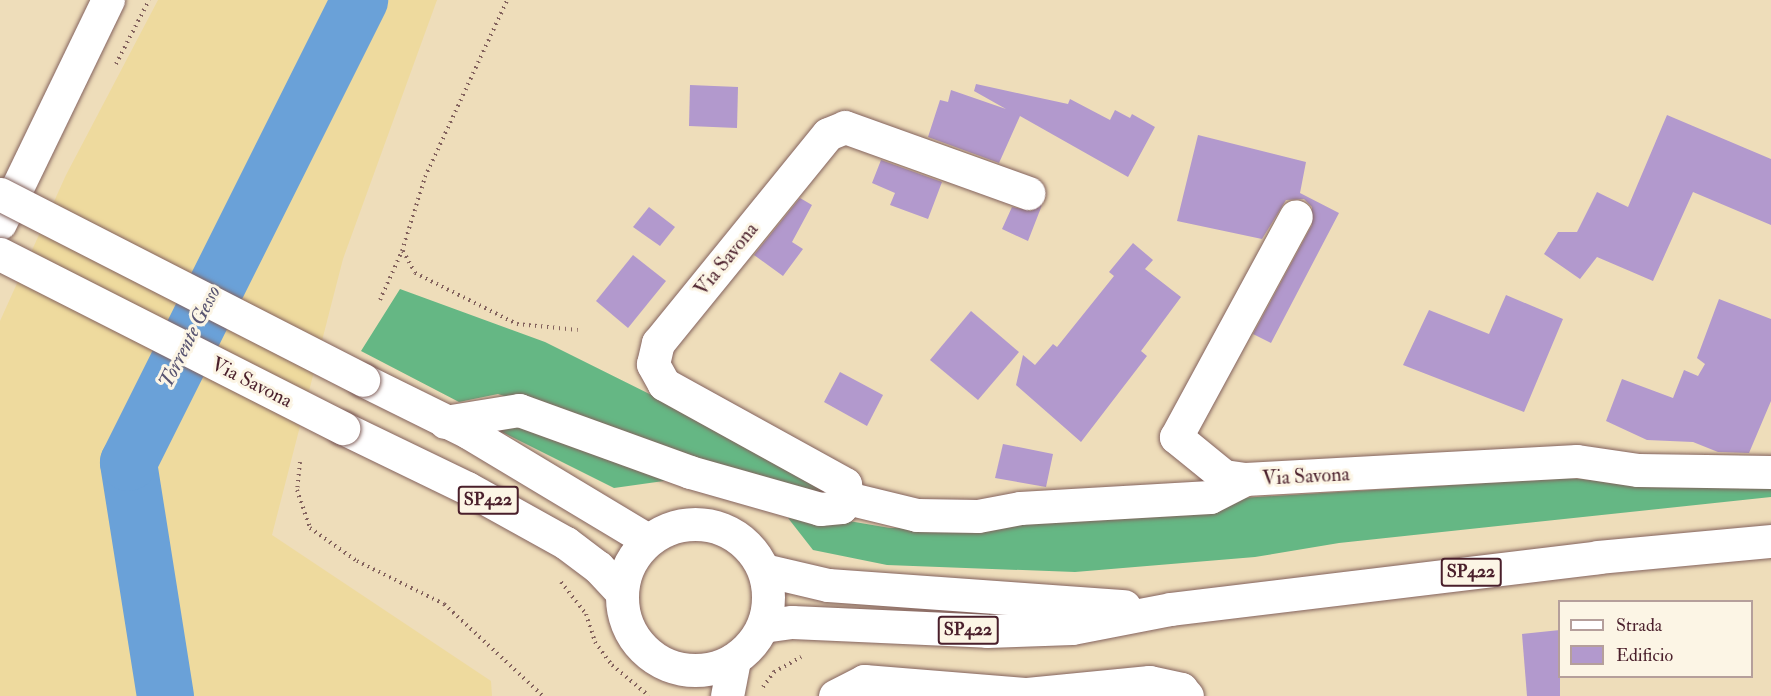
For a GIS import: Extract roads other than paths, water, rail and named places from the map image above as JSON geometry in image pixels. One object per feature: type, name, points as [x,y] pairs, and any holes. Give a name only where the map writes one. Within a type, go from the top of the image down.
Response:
[{"type":"main road","points":[[0,223],[108,0]]},
{"type":"main road","name":"Via Savona","points":[[1028,193],[845,127],[828,134],[658,343],[653,364],[664,384],[823,469],[845,484],[848,498],[917,515],[978,516],[1020,508],[1210,497],[1245,479],[1577,461],[1638,470],[1771,472]]},
{"type":"main road","name":"SP422","points":[[0,194],[445,422],[590,502],[648,540]]},
{"type":"main road","points":[[1245,479],[1224,476],[1176,437],[1296,216]]},
{"type":"main road","name":"Via Savona","points":[[0,254],[466,488],[566,543],[598,567],[621,592]]},
{"type":"main road","points":[[445,422],[519,410],[690,472],[820,509],[842,507],[848,498]]},
{"type":"main road","points":[[657,660],[682,670],[708,670],[734,660],[751,645],[763,626],[769,588],[764,570],[749,546],[726,530],[708,526],[672,527],[648,540],[629,563],[621,592],[624,619],[632,634],[657,660],[682,696]]},
{"type":"main road","name":"SP422","points":[[763,626],[792,622],[987,631],[1072,628],[1171,609],[1598,557],[1771,541]]},
{"type":"main road","name":"SP422","points":[[764,570],[828,585],[1171,609]]},
{"type":"main road","points":[[727,696],[734,660]]},
{"type":"main road","points":[[835,696],[864,681],[1027,694],[1149,682],[1181,689],[1186,696]]},
{"type":"waterway","name":"Torrente Gesso","points":[[165,696],[128,462],[359,0]]}]
